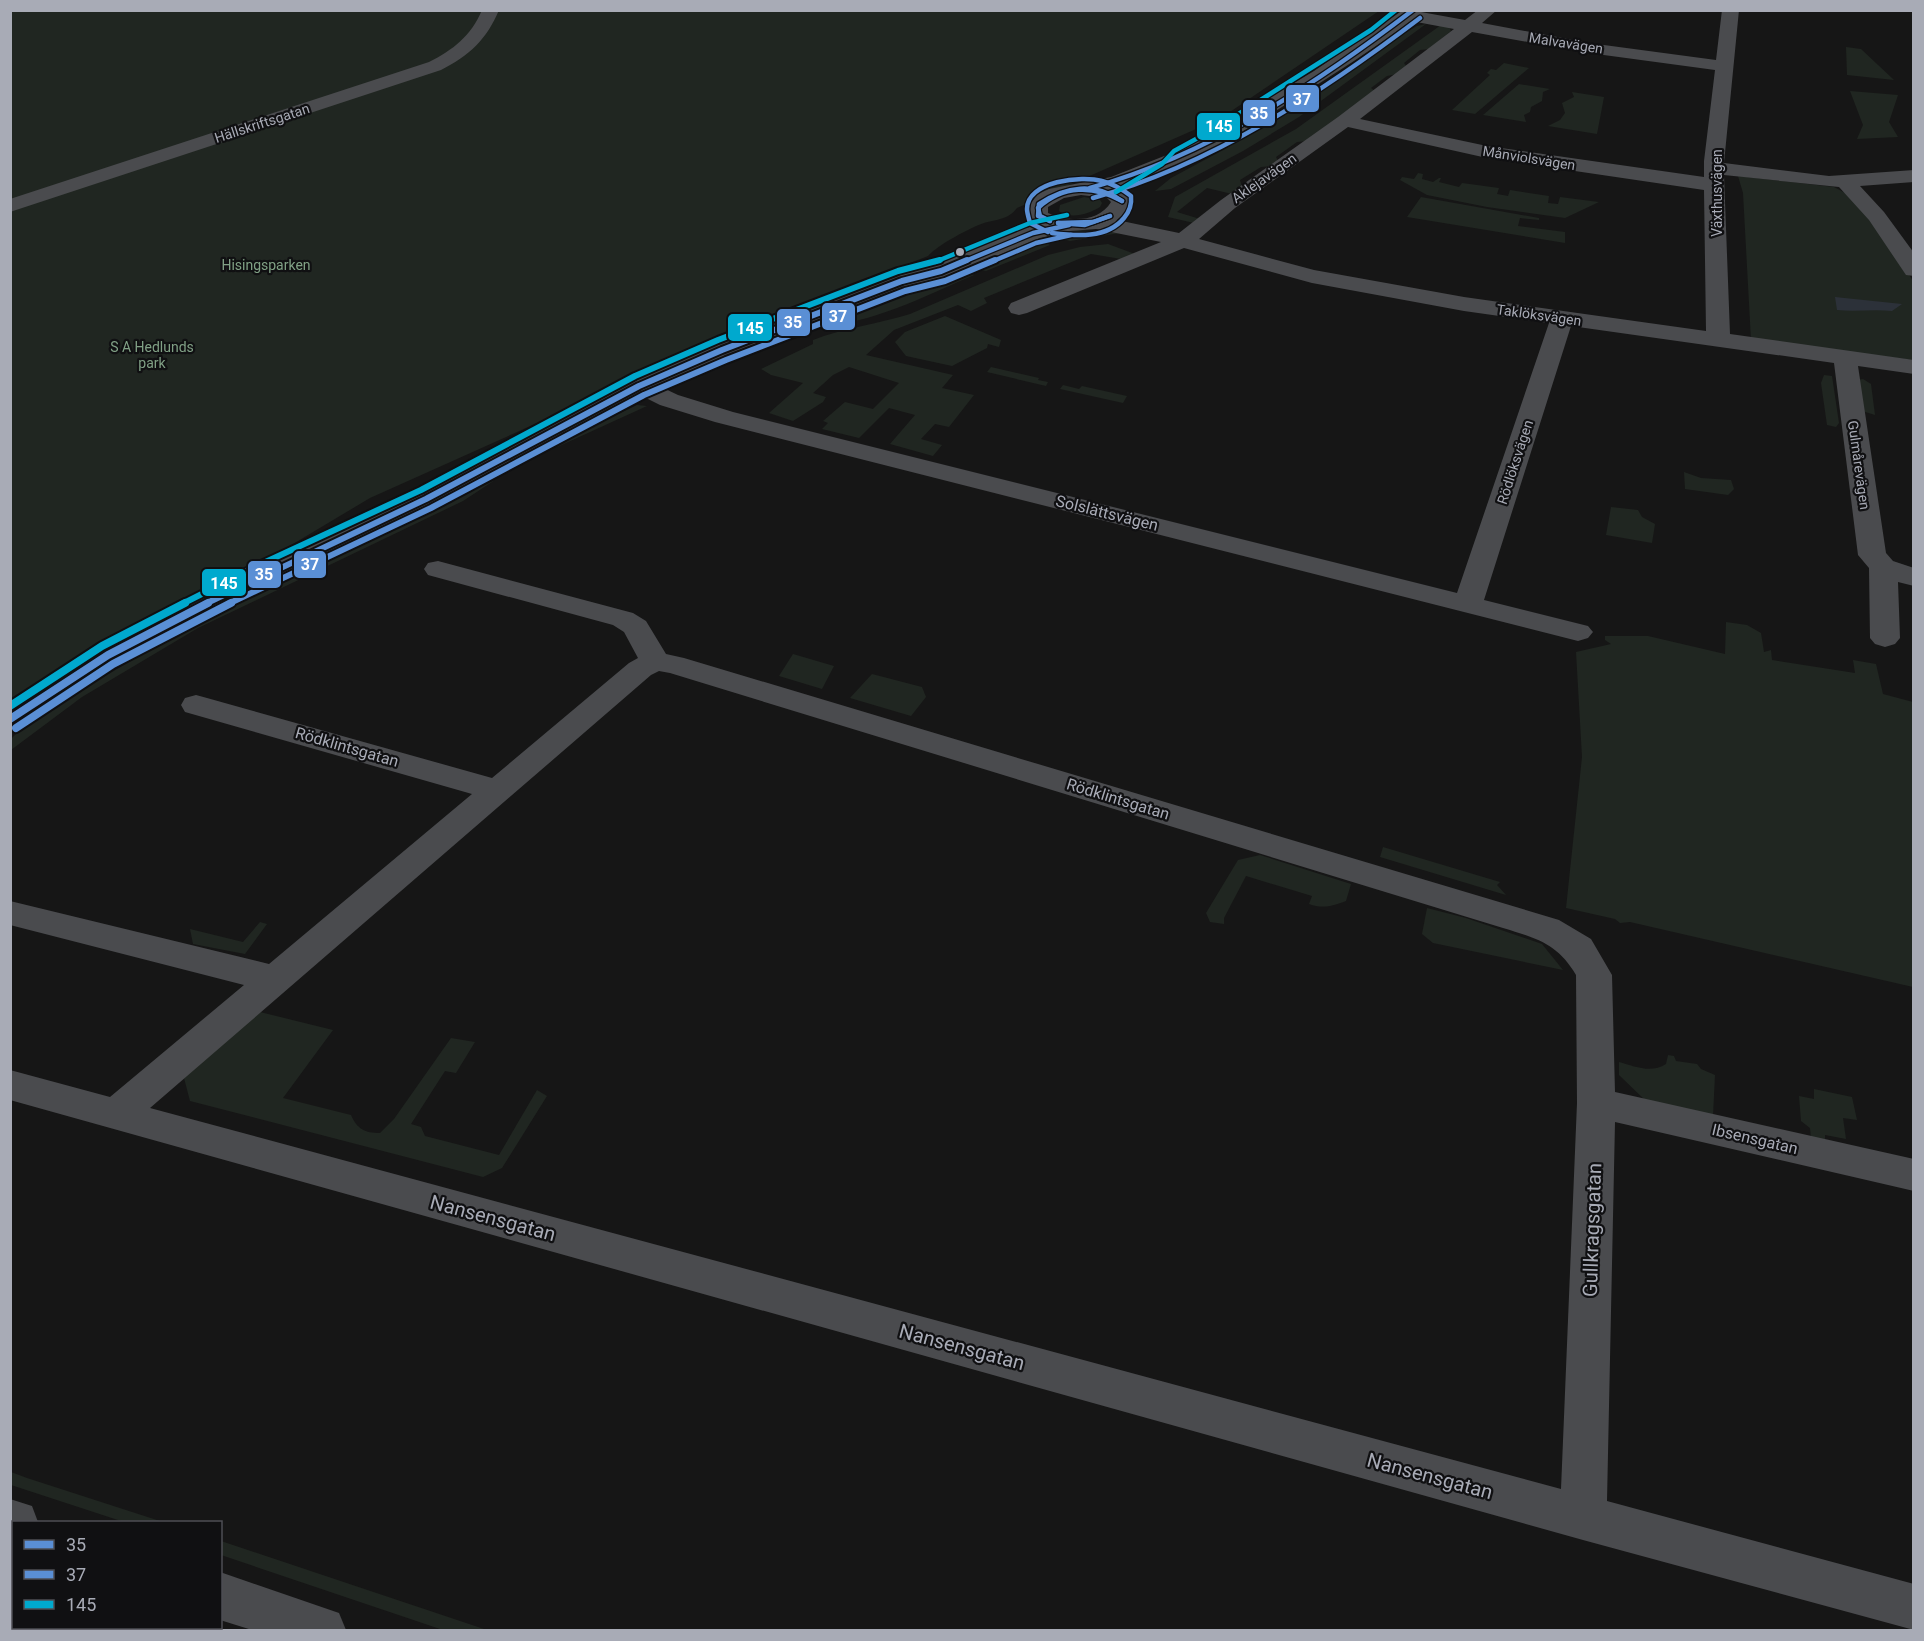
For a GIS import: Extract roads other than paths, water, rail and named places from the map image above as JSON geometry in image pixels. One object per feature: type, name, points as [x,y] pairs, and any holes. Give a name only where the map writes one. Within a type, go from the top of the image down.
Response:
[{"type":"street","name":"Hällskriftsgatan","points":[[10,206],[435,66],[460,52],[478,37],[491,10]]},
{"type":"street","name":"Aklejavägen","points":[[1019,308],[1202,227],[1228,204],[1344,121],[1489,10]]},
{"type":"street","name":"Växthusvägen","points":[[1718,341],[1715,176],[1731,10]]},
{"type":"street","name":"Malvavägen","points":[[1411,13],[1469,27],[1589,48],[1724,66]]},
{"type":"street","points":[[1037,213],[1039,204],[1053,195],[1117,183],[1180,160],[1223,136],[1359,50],[1411,13]]},
{"type":"street","name":"Månviolsvägen","points":[[1344,121],[1487,152],[1715,176],[1829,182],[1914,176]]},
{"type":"street","points":[[10,719],[108,655],[160,627],[263,575],[426,499],[639,386],[722,350],[902,281],[941,271],[1033,233],[1093,222],[1111,216],[1120,206],[1169,172],[1180,160]]},
{"type":"street","points":[[1845,182],[1877,216],[1914,270]]},
{"type":"street","name":"Taklöksvägen","points":[[1090,188],[1113,193],[1130,219],[1176,239]]},
{"type":"street","points":[[1037,213],[1045,220],[1069,225]]},
{"type":"street","points":[[902,281],[925,266],[1037,213]]},
{"type":"street","name":"Taklöksvägen","points":[[1093,222],[1176,239],[1312,276],[1464,304],[1914,367]]},
{"type":"street","name":"Rödlöksvägen","points":[[1468,604],[1562,319]]},
{"type":"street","name":"Gulmårevägen","points":[[1845,358],[1872,555],[1883,567],[1885,638]]},
{"type":"street","name":"Solslättsvägen","points":[[639,386],[669,400],[724,417],[1578,632]]},
{"type":"street","points":[[1883,567],[1914,578]]},
{"type":"street","points":[[115,1115],[640,669],[655,662],[636,627],[623,619],[608,613],[438,569]]},
{"type":"street","name":"Rödklintsgatan","points":[[655,662],[673,664],[1515,919],[1547,929],[1578,948]]},
{"type":"street","name":"Rödklintsgatan","points":[[196,705],[497,790]]},
{"type":"street","points":[[10,913],[274,979]]},
{"type":"street","name":"Gullkragsgatan","points":[[1578,948],[1594,975],[1596,1103],[1583,1518]]},
{"type":"street","name":"Nansensgatan","points":[[10,1085],[1914,1608]]},
{"type":"street","name":"Ibsensgatan","points":[[1596,1103],[1914,1174]]},
{"type":"street","points":[[222,1597],[322,1630]]},
{"type":"park label","name":"Hisingsparken","points":[[266,265]]},
{"type":"park label","name":"S A Hedlunds park","points":[[152,356]]}]
